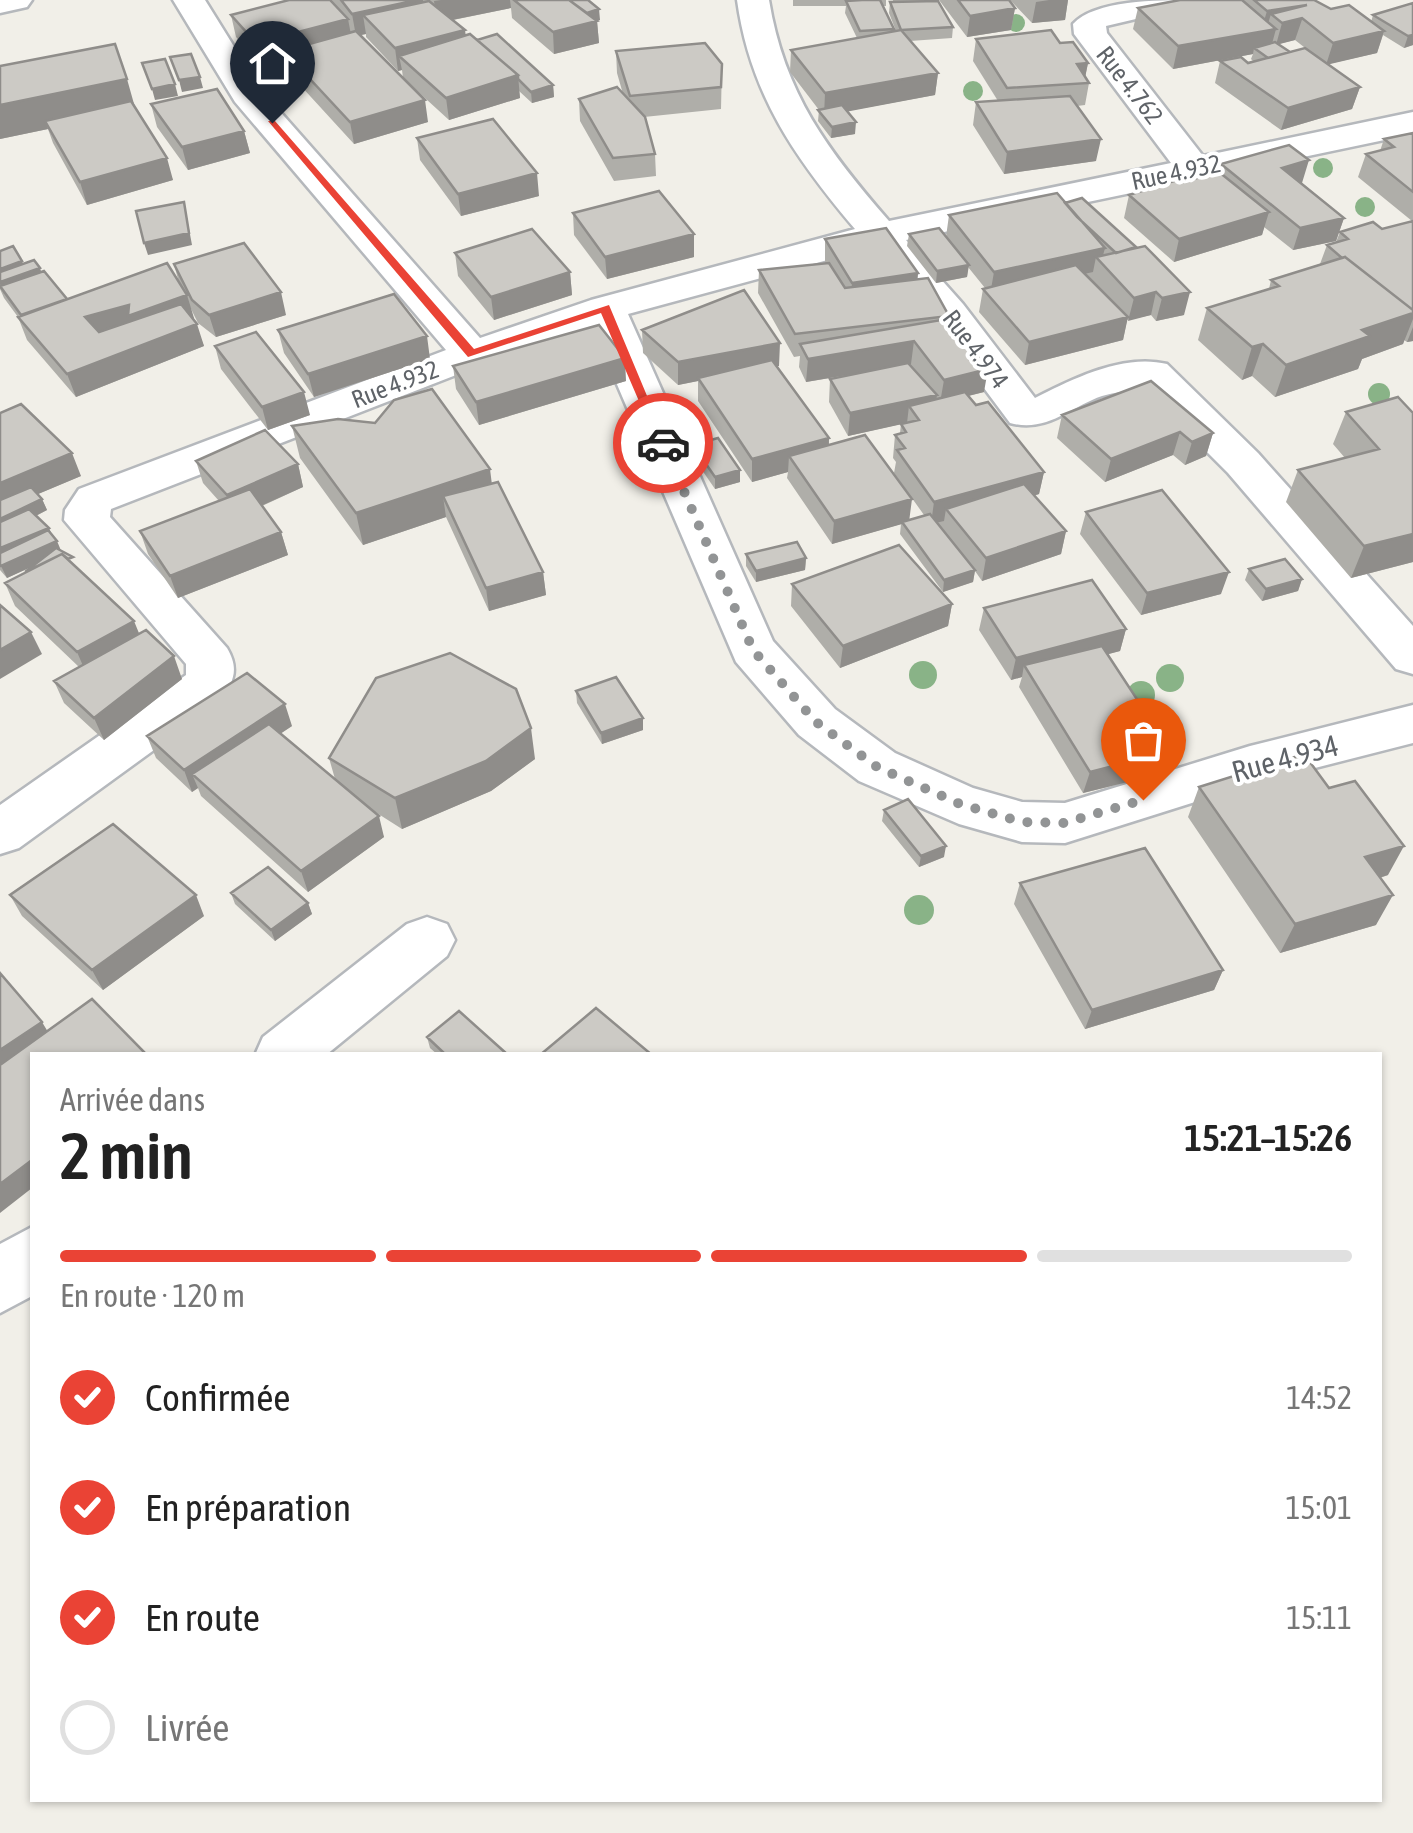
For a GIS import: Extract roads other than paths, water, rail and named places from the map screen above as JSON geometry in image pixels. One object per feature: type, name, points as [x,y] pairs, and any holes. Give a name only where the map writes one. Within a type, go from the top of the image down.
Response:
[{"type":"street","points":[[0,3],[16,0]]},
{"type":"street","points":[[189,0],[248,95],[472,354]]},
{"type":"street","name":"Rue 4.974","points":[[753,0],[758,49],[800,129],[877,235],[937,299],[1025,414],[1050,408],[1086,387],[1152,373],[1243,463],[1413,657]]},
{"type":"street","name":"Rue 4.762","points":[[1176,0],[1096,18],[1089,24],[1090,34],[1194,168]]},
{"type":"street","name":"Rue 4.932","points":[[0,833],[203,689],[211,677],[210,660],[86,520],[86,510],[95,499],[472,354],[605,308],[877,235],[1413,123]]},
{"type":"street","name":"Rue 4.934","points":[[605,308],[753,650],[816,722],[877,767],[960,804],[1022,822],[1064,823],[1250,765],[1413,724]]},
{"type":"street","points":[[288,1052],[427,940]]},
{"type":"street","points":[[0,1283],[30,1259]]}]
